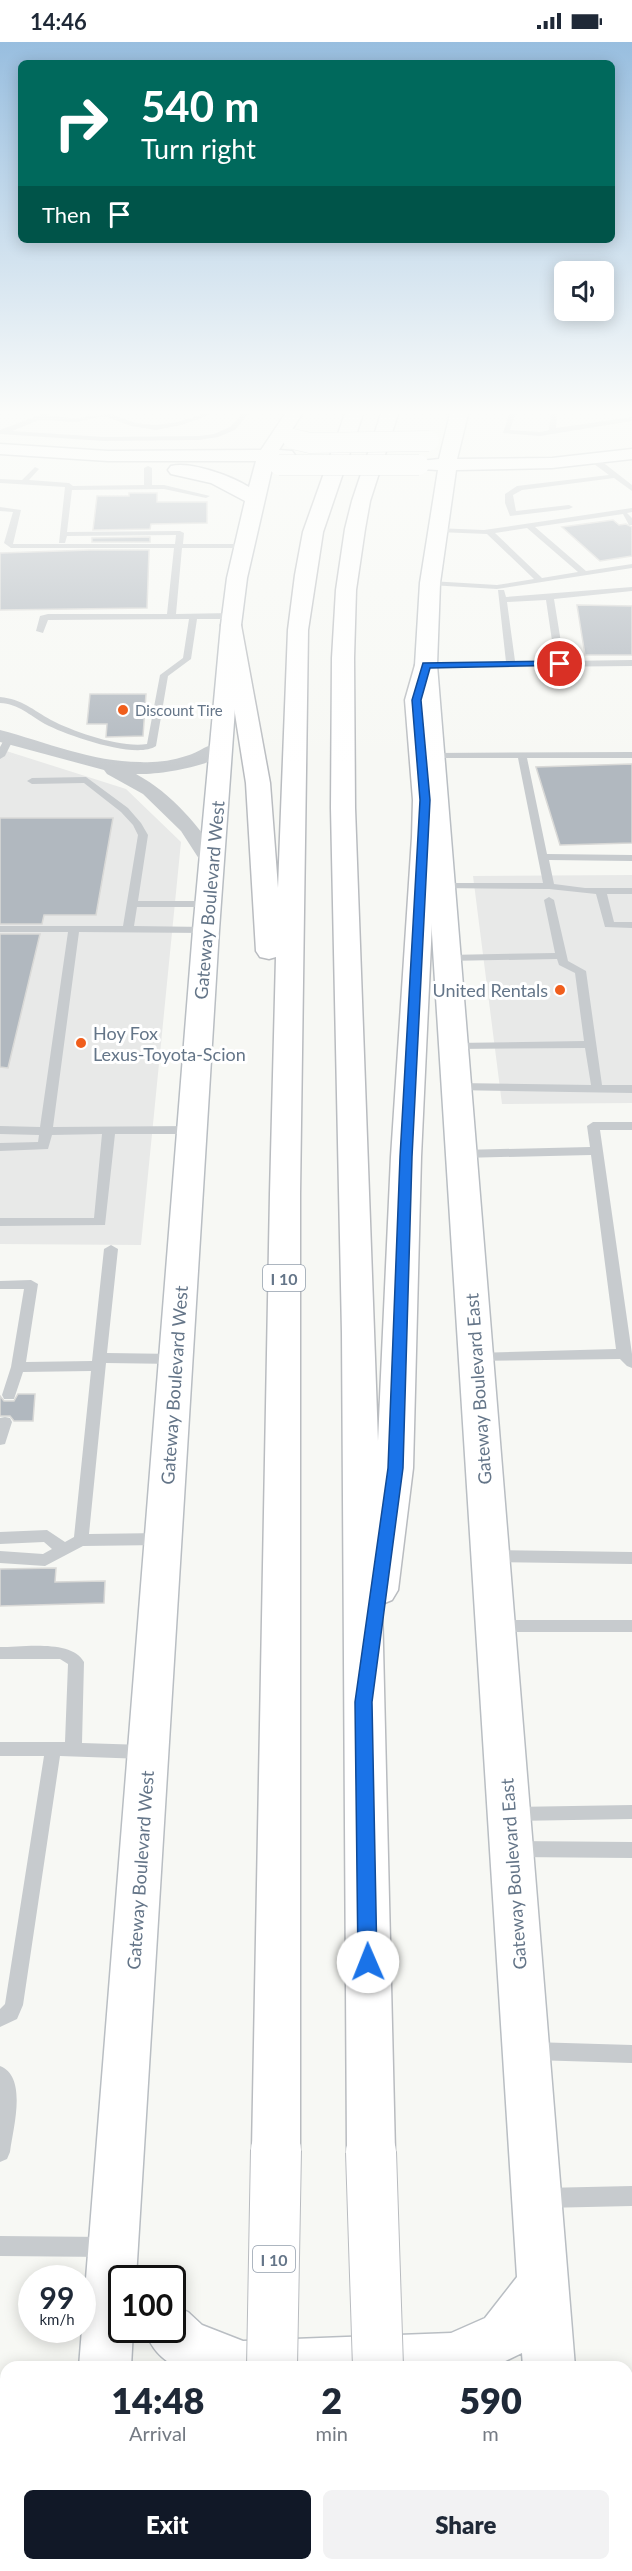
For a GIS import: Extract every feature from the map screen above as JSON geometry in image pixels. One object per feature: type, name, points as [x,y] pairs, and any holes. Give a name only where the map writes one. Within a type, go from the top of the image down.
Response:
[{"type":"main road","name":"Gateway Boulevard West","points":[[106,2361],[121,2252],[148,1753],[211,860],[232,621],[244,546],[249,532]]},
{"type":"main road","name":"I 10","points":[[272,2361],[285,1194],[293,762],[298,630],[313,532]]},
{"type":"main road","points":[[355,532],[346,590],[343,658],[344,819],[359,1333],[371,2152],[378,2361]]},
{"type":"main road","name":"Gateway Boulevard East","points":[[434,532],[426,665],[535,2199],[549,2361]]},
{"type":"main road","points":[[232,621],[258,783],[269,932],[264,1117],[285,1194]]},
{"type":"main road","points":[[363,1702],[395,1468],[406,1157],[425,800],[416,700],[426,665]]},
{"type":"main road","points":[[400,2361],[452,2359],[503,2336],[543,2285]]},
{"type":"main road","points":[[184,2343],[228,2361]]},
{"type":"street","points":[[3,743],[102,764],[143,769],[174,768],[203,759],[222,747]]},
{"type":"street","points":[[102,764],[150,790],[188,827],[211,860]]},
{"type":"lane","points":[[12,532],[9,545],[244,546]]},
{"type":"lane","points":[[490,532],[540,580]]},
{"type":"lane","points":[[536,532],[584,573]]},
{"type":"lane","points":[[61,546],[63,534],[180,533],[171,617]]},
{"type":"lane","points":[[430,584],[497,587],[632,566]]},
{"type":"lane","points":[[497,587],[504,600],[511,664]]},
{"type":"lane","points":[[504,600],[632,590]]},
{"type":"lane","points":[[550,597],[560,664]]},
{"type":"lane","points":[[40,631],[43,618],[48,617],[193,617],[232,621]]},
{"type":"lane","points":[[0,700],[16,700],[56,726],[132,748],[151,746],[164,675],[187,659],[193,617]]},
{"type":"lane","points":[[426,665],[632,663]]},
{"type":"lane","points":[[433,755],[632,755]]},
{"type":"lane","points":[[522,756],[545,857],[549,886]]},
{"type":"lane","points":[[32,781],[86,780],[102,764]]},
{"type":"lane","points":[[86,780],[95,790],[118,803],[137,820],[143,835],[128,930]]},
{"type":"lane","points":[[545,857],[632,858]]},
{"type":"lane","points":[[442,886],[549,886],[601,891],[632,891]]},
{"type":"lane","points":[[601,891],[609,926],[632,926]]},
{"type":"lane","points":[[549,900],[562,963],[580,971],[597,1089]]},
{"type":"lane","points":[[132,904],[207,917]]},
{"type":"lane","points":[[0,929],[128,930],[207,917]]},
{"type":"lane","points":[[0,1147],[44,1146],[74,929]]},
{"type":"lane","points":[[447,958],[561,956]]},
{"type":"lane","points":[[453,1046],[591,1044]]},
{"type":"lane","points":[[456,1087],[632,1089]]},
{"type":"lane","points":[[475,1358],[628,1359],[593,1126],[632,1126]]},
{"type":"lane","points":[[0,1130],[192,1131]]},
{"type":"lane","points":[[0,1222],[100,1222],[109,1130]]},
{"type":"lane","points":[[461,1154],[596,1151]]},
{"type":"lane","points":[[81,1540],[111,1248]]},
{"type":"lane","points":[[0,1285],[31,1284],[18,1367],[9,1395]]},
{"type":"lane","points":[[18,1367],[176,1359]]},
{"type":"lane","points":[[0,1440],[5,1422]]},
{"type":"lane","points":[[0,1538],[47,1536],[62,1548]]},
{"type":"lane","points":[[0,1557],[45,1560],[62,1548],[81,1540],[163,1539]]},
{"type":"lane","points":[[490,1556],[632,1558]]},
{"type":"lane","points":[[495,1626],[632,1626]]},
{"type":"lane","points":[[0,1653],[60,1653],[76,1662],[73,1750]]},
{"type":"lane","points":[[0,1749],[148,1753]]},
{"type":"lane","points":[[0,2018],[10,2013],[14,2005],[53,1749]]},
{"type":"lane","points":[[508,1814],[632,1812]]},
{"type":"lane","points":[[511,1849],[632,1850]]},
{"type":"lane","points":[[525,2051],[632,2054]]},
{"type":"lane","points":[[0,2075],[8,2086],[0,2152]]},
{"type":"lane","points":[[535,2199],[632,2196]]},
{"type":"lane","points":[[0,2246],[121,2252]]},
{"type":"shaded area","name":"Hoy Fox Lexus-Toyota-Scion","points":[[0,749],[126,789],[181,842],[141,1245],[0,1244]]},
{"type":"shaded area","name":"United Rentals","points":[[632,875],[632,1103],[502,1104],[473,876]]},
{"type":"building","points":[[568,532],[632,532],[632,556],[600,561]]},
{"type":"building","points":[[150,537],[150,542],[92,542],[92,538]]},
{"type":"building","points":[[149,550],[147,608],[0,610],[0,553]]},
{"type":"building","points":[[577,605],[632,606],[632,655],[585,655]]},
{"type":"building","points":[[90,694],[146,694],[143,736],[106,737],[107,724],[87,724]]},
{"type":"building","points":[[632,764],[632,843],[560,845],[536,767]]},
{"type":"building","points":[[0,818],[113,818],[96,915],[44,915],[42,924],[0,924]]},
{"type":"building","points":[[0,934],[40,934],[8,1068],[0,1067]]},
{"type":"building","points":[[18,1394],[35,1394],[33,1421],[14,1421],[10,1416],[0,1416],[0,1396],[4,1401],[14,1401]]},
{"type":"building","points":[[56,1568],[55,1582],[105,1581],[104,1603],[0,1606],[0,1569]]},
{"type":"place","name":"Discount Tire","points":[[123,710]]},
{"type":"place","name":"United Rentals","points":[[560,990]]},
{"type":"place","name":"Hoy Fox Lexus-Toyota-Scion","points":[[81,1043]]},
{"type":"route","points":[[368,1962],[363,1702],[395,1468],[406,1157],[425,800],[416,700],[426,665],[560,664]]}]
